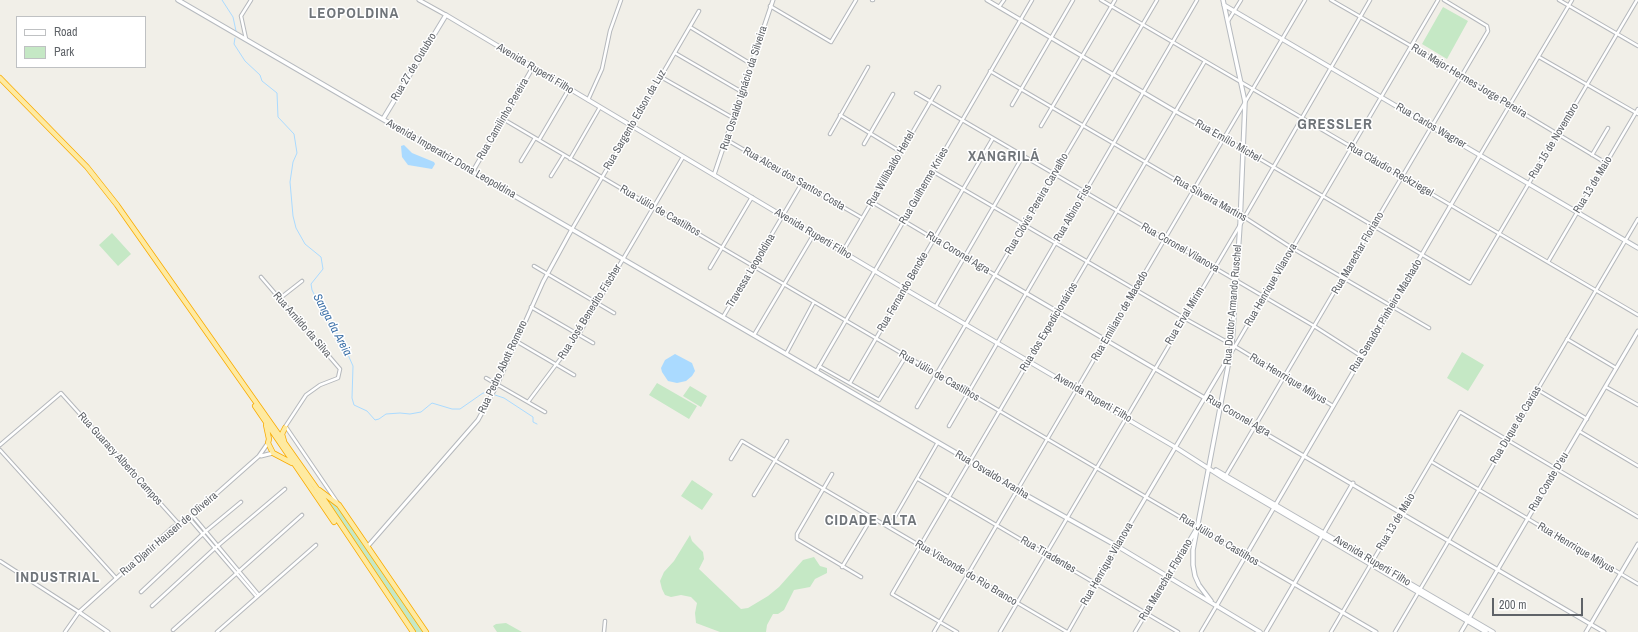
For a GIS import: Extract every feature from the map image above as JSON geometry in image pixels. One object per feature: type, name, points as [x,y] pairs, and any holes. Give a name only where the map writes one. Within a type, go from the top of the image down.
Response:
[{"type":"highway","points":[[0,78],[87,167],[117,205],[243,386],[315,486],[413,632]]},
{"type":"highway","points":[[243,386],[294,465],[410,632]]},
{"type":"highway","points":[[262,416],[273,453],[294,465]]},
{"type":"highway","points":[[271,423],[279,429],[285,427]]},
{"type":"highway","points":[[284,443],[282,434],[285,427]]},
{"type":"highway","points":[[276,437],[284,443]]},
{"type":"highway","points":[[269,441],[276,437]]},
{"type":"highway","points":[[315,486],[339,505],[426,632]]},
{"type":"main road","name":"Avenida Imperatriz Dona Leopoldina","points":[[178,0],[723,317]]},
{"type":"main road","name":"Rua Doutor Armando Ruschel","points":[[1215,604],[1203,590],[1195,576],[1193,565],[1197,527],[1208,467],[1231,354],[1234,346],[1245,102],[1223,0]]},
{"type":"main road","name":"Rua Carlos Wagner","points":[[1224,5],[1638,248]]},
{"type":"main road","name":"Avenida Ruperti Filho","points":[[446,16],[905,289],[1176,446],[1208,467],[1419,591],[1493,632]]},
{"type":"main road","name":"Rua 27 de Outubro","points":[[383,119],[446,16]]},
{"type":"main road","name":"Rua Osvaldo Aranha","points":[[723,317],[938,442],[1017,490],[1117,546],[1260,632]]},
{"type":"main road","name":"Rua Marechar Floriano","points":[[1168,577],[1197,527]]},
{"type":"main road","points":[[1200,596],[1203,590]]},
{"type":"main road","name":"Avenida Ruperti Filho","points":[[1468,619],[1486,632]]},
{"type":"street","points":[[246,39],[241,16],[252,0]]},
{"type":"street","name":"Avenida Ruperti Filho","points":[[420,0],[446,16]]},
{"type":"street","points":[[588,100],[602,70],[610,31],[621,0]]},
{"type":"street","name":"Rua Osvaldo Ignácio da Silveira","points":[[714,175],[773,0]]},
{"type":"street","points":[[770,6],[831,42],[856,0]]},
{"type":"street","name":"Rua Emílio Michel","points":[[986,0],[1144,91],[1175,112],[1243,149],[1470,283]]},
{"type":"street","points":[[999,7],[1004,0]]},
{"type":"street","name":"Rua Guilherme Knies","points":[[816,372],[1032,0]]},
{"type":"street","points":[[1012,105],[1073,0]]},
{"type":"street","name":"Rua Cláudio Reckziegel","points":[[1101,0],[1638,314]]},
{"type":"street","points":[[1041,126],[1115,0]]},
{"type":"street","name":"Rua Clóvis Pereira Carvalho","points":[[917,407],[1156,0]]},
{"type":"street","name":"Rua Albino Fiss","points":[[949,426],[1197,0]]},
{"type":"street","points":[[1228,22],[1241,0]]},
{"type":"street","name":"Rua Emiliano de Macedo","points":[[934,632],[1305,0]]},
{"type":"street","name":"Rua Major Hermes Jorge Pereira","points":[[1331,0],[1411,46],[1606,163]]},
{"type":"street","name":"Rua Erval Mirim","points":[[1000,632],[1240,225],[1272,166],[1302,118],[1370,0]]},
{"type":"street","name":"Rua Henrique Vilanova","points":[[1234,346],[1438,0]]},
{"type":"street","name":"Rua Marechar Floriano","points":[[1225,476],[1488,31],[1487,26],[1444,0]]},
{"type":"street","points":[[1559,0],[1638,46]]},
{"type":"street","name":"Rua Senador Pinheiro Machado","points":[[1201,632],[1215,604],[1246,556],[1361,356],[1572,0]]},
{"type":"street","name":"Rua 15 de Novembro","points":[[1470,283],[1637,0]]},
{"type":"street","name":"Rua Sargento Edson da Luz","points":[[572,229],[699,11]]},
{"type":"street","points":[[690,27],[751,64]]},
{"type":"street","points":[[675,53],[742,92]]},
{"type":"street","points":[[1539,57],[1637,113]]},
{"type":"street","name":"Rua dos Expedicionários","points":[[940,622],[892,594],[1204,61]]},
{"type":"street","name":"Rua Camilinho Pereira","points":[[472,171],[533,67]]},
{"type":"street","points":[[830,134],[868,67]]},
{"type":"street","name":"Rua Silveira Martins","points":[[990,71],[1193,190],[1240,215],[1292,248],[1429,328]]},
{"type":"street","points":[[661,77],[734,118]]},
{"type":"street","name":"Rua Willibaldo Hertel","points":[[843,251],[939,87]]},
{"type":"street","points":[[539,140],[569,89]]},
{"type":"street","points":[[916,93],[962,120]]},
{"type":"street","points":[[864,144],[893,94]]},
{"type":"street","points":[[570,159],[600,107]]},
{"type":"street","name":"Rua 13 de Maio","points":[[1548,262],[1638,109]]},
{"type":"street","points":[[840,115],[901,152]]},
{"type":"street","name":"Rua Júlio de Castilhos","points":[[503,119],[1376,632]]},
{"type":"street","name":"Rua Coronel Vilanova","points":[[962,120],[1314,326],[1361,356]]},
{"type":"street","points":[[1592,155],[1608,128]]},
{"type":"street","points":[[521,161],[535,138]]},
{"type":"street","name":"Rua Fernando Bencke","points":[[850,383],[993,138]]},
{"type":"street","name":"Rua Alceu dos Santos Costa","points":[[727,140],[862,218]]},
{"type":"street","points":[[551,176],[564,155]]},
{"type":"street","points":[[936,306],[1023,156]]},
{"type":"street","name":"Rua José Benedito Fischer","points":[[528,402],[579,334],[683,157]]},
{"type":"street","name":"Rua Henrrique Milyus","points":[[932,171],[1234,346],[1333,406]]},
{"type":"street","name":"Travessa Leopoldina","points":[[723,317],[802,183]]},
{"type":"street","points":[[710,268],[752,197]]},
{"type":"street","name":"Rua Coronel Agra","points":[[872,202],[1353,483],[1604,632]]},
{"type":"street","name":"Rua Duque de Caxias","points":[[1395,632],[1638,219]]},
{"type":"street","name":"Rua Pedro Abott Romero","points":[[368,546],[465,436],[482,413],[496,385],[530,307],[572,229]]},
{"type":"street","points":[[754,335],[814,234]]},
{"type":"street","points":[[534,266],[614,313]]},
{"type":"street","name":"Rua Arnildo da Silva","points":[[261,277],[337,365],[340,374],[338,378],[313,388],[285,427]]},
{"type":"street","points":[[279,299],[302,281]]},
{"type":"street","points":[[786,354],[814,302]]},
{"type":"street","points":[[530,307],[593,342]]},
{"type":"street","name":"Rua Conde D'eu","points":[[1461,632],[1638,331]]},
{"type":"street","points":[[1567,339],[1617,368]]},
{"type":"street","points":[[516,340],[574,375]]},
{"type":"street","name":"Rua Henrique Vilanova","points":[[1067,632],[1231,354]]},
{"type":"street","points":[[819,366],[878,400],[881,399],[906,356]]},
{"type":"street","points":[[486,378],[545,412]]},
{"type":"street","points":[[1606,387],[1638,405]]},
{"type":"street","points":[[1538,390],[1587,419]]},
{"type":"street","name":"Rua Guaracy Alberto Campos","points":[[0,444],[60,393],[179,525]]},
{"type":"street","name":"Rua 13 de Maio","points":[[1331,632],[1460,412],[1508,440]]},
{"type":"street","points":[[285,427],[339,505]]},
{"type":"street","points":[[1579,431],[1638,466]]},
{"type":"street","points":[[1508,440],[1638,517]]},
{"type":"street","name":"Rua Djanir Hausen de Oliveira","points":[[65,632],[79,612],[172,528],[189,518],[259,456],[269,441]]},
{"type":"street","name":"Rua Visconde do Rio Branco","points":[[731,459],[742,441],[1067,632]]},
{"type":"street","points":[[754,495],[787,441]]},
{"type":"street","points":[[889,527],[938,442]]},
{"type":"street","points":[[0,450],[116,579]]},
{"type":"street","points":[[259,456],[273,453]]},
{"type":"street","name":"Rua Henrrique Milyus","points":[[1432,462],[1638,584]]},
{"type":"street","points":[[832,474],[797,534],[797,539],[861,578]]},
{"type":"street","name":"Rua Tiradentes","points":[[918,478],[949,498],[1178,632]]},
{"type":"street","points":[[1266,632],[1353,483]]},
{"type":"street","points":[[152,606],[214,549],[285,489]]},
{"type":"street","points":[[141,592],[206,531],[241,502]]},
{"type":"street","points":[[192,515],[257,595]]},
{"type":"street","points":[[173,630],[237,571],[302,515]]},
{"type":"street","points":[[842,567],[872,517]]},
{"type":"street","points":[[189,518],[214,549],[237,571]]},
{"type":"street","points":[[1586,632],[1638,544]]},
{"type":"street","points":[[217,632],[257,595],[316,545]]},
{"type":"street","points":[[0,561],[108,632]]},
{"type":"street","name":"Rua Marechar Floriano","points":[[1135,632],[1168,577]]},
{"type":"street","points":[[604,632],[605,622]]},
{"type":"street","points":[[940,622],[957,632]]},
{"type":"green space","points":[[1443,7],[1468,21],[1447,59],[1422,44]]},
{"type":"green space","points":[[112,233],[131,254],[118,266],[99,245]]},
{"type":"green space","points":[[1462,352],[1484,365],[1468,391],[1447,378]]},
{"type":"green space","points":[[657,383],[697,406],[689,419],[649,395]]},
{"type":"green space","points":[[690,386],[707,396],[701,407],[683,396]]},
{"type":"green space","points":[[692,480],[713,494],[702,510],[681,496]]},
{"type":"green space","points":[[325,498],[338,506],[424,632],[415,632]]},
{"type":"green space","points":[[690,535],[692,541],[703,552],[704,559],[699,569],[741,609],[748,608],[768,596],[779,587],[803,560],[814,557],[820,566],[827,568],[827,573],[815,579],[810,587],[794,590],[784,610],[778,614],[773,614],[767,625],[766,632],[720,632],[696,623],[695,613],[697,603],[691,597],[681,595],[671,597],[665,595],[662,589],[660,581],[664,572],[674,561]]},
{"type":"green space","points":[[506,623],[522,632],[497,632],[493,626],[496,624]]},
{"type":"water","points":[[404,145],[412,153],[434,162],[435,164],[432,169],[408,165],[402,157],[401,146]]},
{"type":"water","points":[[675,354],[692,363],[695,371],[686,381],[677,383],[668,381],[662,372],[661,368],[665,360]]},
{"type":"waterway","name":"Sanga da Areia","points":[[222,0],[233,17],[236,31]]},
{"type":"waterway","name":"Sanga da Areia","points":[[235,38],[234,44],[245,61],[260,75],[262,81],[277,93],[278,117],[294,134],[297,153],[293,162],[290,182],[293,216],[296,228],[305,244],[321,257],[323,269],[311,284],[312,290],[327,320],[341,339],[353,366],[352,398],[354,405],[367,411],[375,420],[386,414],[410,414],[421,412],[432,403],[452,409],[460,409],[483,393],[489,393]]},
{"type":"waterway","name":"Sanga da Areia","points":[[495,395],[504,398],[533,417],[533,422],[537,424]]},
{"type":"district","name":"LEOPOLDINA","points":[[354,14]]},
{"type":"district","name":"GRESSLER","points":[[1335,125]]},
{"type":"district","name":"XANGRILÁ","points":[[1004,157]]},
{"type":"district","name":"CIDADE ALTA","points":[[871,521]]},
{"type":"district","name":"INDUSTRIAL","points":[[58,578]]}]
